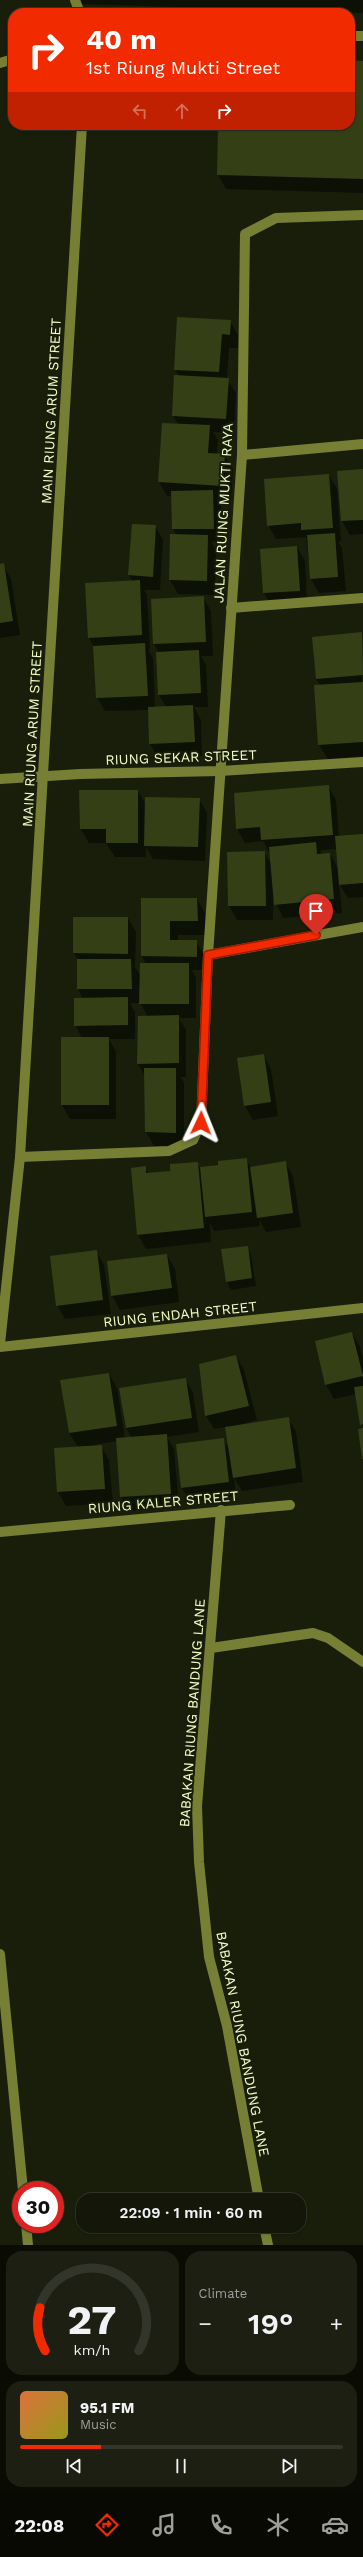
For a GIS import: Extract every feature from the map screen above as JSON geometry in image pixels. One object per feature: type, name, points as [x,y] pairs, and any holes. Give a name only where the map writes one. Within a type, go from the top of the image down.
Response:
[{"type":"street","name":"MAIN RIUNG ARUM STREET","points":[[0,1344],[20,1158],[82,130]]},
{"type":"street","name":"JALAN RUING MUKTI RAYA","points":[[20,1158],[169,1151],[193,1140],[201,1123],[208,955],[242,455],[244,234],[276,218],[363,215]]},
{"type":"street","points":[[242,455],[363,444]]},
{"type":"street","points":[[231,608],[363,598]]},
{"type":"street","name":"RIUNG SEKAR STREET","points":[[0,779],[44,776],[220,771],[363,762]]},
{"type":"street","points":[[208,955],[363,927]]},
{"type":"street","name":"RIUNG ENDAH STREET","points":[[0,1348],[363,1308]]},
{"type":"street","name":"RIUNG KALER STREET","points":[[0,1532],[221,1510],[290,1505]]},
{"type":"street","name":"BABAKAN RIUNG BANDUNG LANE","points":[[221,1510],[197,1806],[199,1862],[209,1957],[227,2026],[259,2193]]},
{"type":"street","points":[[211,1648],[313,1633],[328,1638],[363,1662]]},
{"type":"street","points":[[0,1954],[22,2181]]},
{"type":"street","points":[[27,2233],[28,2245]]},
{"type":"street","points":[[265,2233],[268,2245]]},
{"type":"building","points":[[355,60],[363,61],[363,179],[217,175],[218,130],[355,130]]},
{"type":"building","points":[[177,317],[231,320],[230,335],[222,334],[219,372],[174,370]]},
{"type":"building","points":[[174,375],[229,378],[226,419],[172,416]]},
{"type":"building","points":[[162,423],[210,425],[208,453],[225,454],[223,486],[158,482]]},
{"type":"building","points":[[363,469],[363,520],[341,521],[337,471]]},
{"type":"building","points":[[329,474],[333,528],[301,530],[301,523],[267,526],[264,479]]},
{"type":"building","points":[[213,490],[214,529],[172,529],[171,491]]},
{"type":"building","points":[[132,524],[156,525],[153,577],[128,575]]},
{"type":"building","points":[[335,533],[338,577],[310,579],[307,535]]},
{"type":"building","points":[[170,534],[208,535],[207,581],[169,580]]},
{"type":"building","points":[[297,546],[300,591],[263,593],[260,549]]},
{"type":"building","points":[[4,563],[13,621],[0,623],[0,564]]},
{"type":"building","points":[[140,580],[142,635],[88,638],[85,583]]},
{"type":"building","points":[[204,596],[206,642],[153,644],[151,599]]},
{"type":"building","points":[[362,632],[363,675],[316,679],[312,637]]},
{"type":"building","points":[[145,643],[148,696],[96,698],[93,646]]},
{"type":"building","points":[[199,650],[201,693],[158,695],[156,652]]},
{"type":"building","points":[[363,682],[363,742],[318,745],[314,685]]},
{"type":"building","points":[[193,705],[195,742],[149,744],[148,707]]},
{"type":"building","points":[[329,785],[333,835],[261,840],[260,827],[236,829],[234,793]]},
{"type":"building","points":[[79,790],[138,790],[138,843],[106,843],[106,829],[80,829]]},
{"type":"building","points":[[145,797],[200,798],[198,847],[144,846]]},
{"type":"building","points":[[363,834],[363,883],[339,885],[335,836]]},
{"type":"building","points":[[316,842],[317,854],[330,853],[334,899],[274,905],[269,847]]},
{"type":"building","points":[[265,851],[266,906],[228,906],[227,852]]},
{"type":"building","points":[[141,898],[197,898],[198,921],[170,921],[170,940],[197,940],[197,957],[141,956]]},
{"type":"building","points":[[73,917],[128,917],[128,954],[73,953]]},
{"type":"building","points":[[77,959],[131,959],[132,989],[77,989]]},
{"type":"building","points":[[140,963],[189,963],[189,1004],[139,1004]]},
{"type":"building","points":[[128,997],[128,1025],[74,1026],[74,998]]},
{"type":"building","points":[[179,1015],[179,1063],[137,1064],[138,1016]]},
{"type":"building","points":[[61,1037],[109,1037],[109,1105],[61,1105]]},
{"type":"building","points":[[264,1054],[271,1102],[244,1106],[237,1058]]},
{"type":"building","points":[[144,1068],[176,1068],[176,1133],[145,1132]]},
{"type":"building","points":[[247,1158],[252,1212],[205,1217],[200,1167],[218,1165],[218,1161]]},
{"type":"building","points":[[286,1161],[293,1213],[257,1218],[250,1167]]},
{"type":"building","points":[[198,1162],[204,1228],[137,1235],[131,1168],[146,1166],[146,1173],[170,1171],[170,1164]]},
{"type":"building","points":[[248,1246],[252,1278],[226,1282],[221,1249]]},
{"type":"building","points":[[97,1250],[103,1300],[56,1306],[50,1256]]},
{"type":"building","points":[[167,1254],[172,1288],[111,1296],[107,1261]]},
{"type":"building","points":[[352,1332],[363,1376],[325,1385],[315,1341]]},
{"type":"building","points":[[236,1355],[249,1406],[205,1416],[199,1364]]},
{"type":"building","points":[[109,1373],[117,1426],[69,1433],[60,1380]]},
{"type":"building","points":[[186,1378],[192,1418],[126,1428],[119,1388]]},
{"type":"building","points":[[363,1386],[363,1424],[360,1425],[354,1387]]},
{"type":"building","points":[[289,1417],[296,1468],[233,1478],[225,1427]]},
{"type":"building","points":[[363,1428],[363,1459],[362,1459],[358,1429]]},
{"type":"building","points":[[167,1434],[171,1494],[120,1497],[116,1438]]},
{"type":"building","points":[[224,1438],[229,1482],[181,1488],[176,1444]]},
{"type":"building","points":[[102,1445],[105,1489],[57,1492],[54,1448]]},
{"type":"route","points":[[201,1123],[208,955],[316,935]]}]
